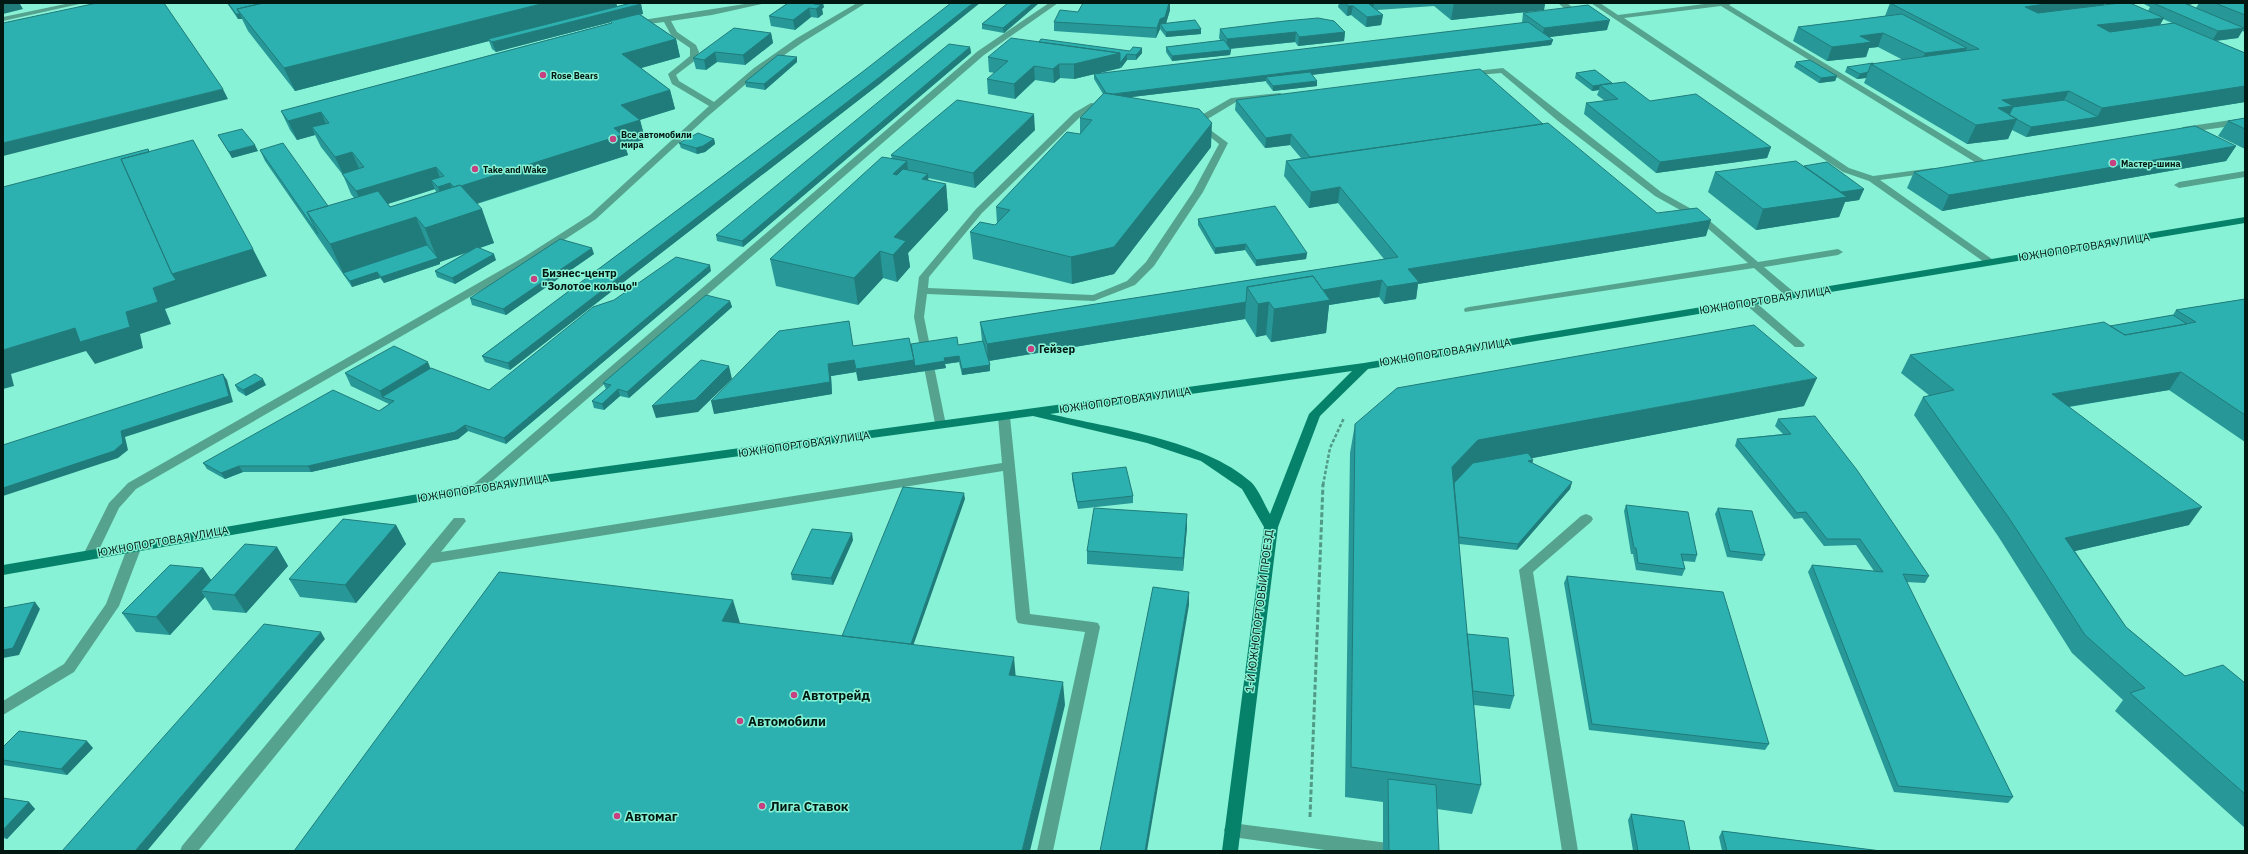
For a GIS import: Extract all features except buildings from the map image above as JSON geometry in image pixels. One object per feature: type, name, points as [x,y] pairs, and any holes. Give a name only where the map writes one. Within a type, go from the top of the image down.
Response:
[{"type":"street","name":"ЮЖНОПОРТОВАЯ УЛИЦА","points":[[3,570],[91,553],[477,488],[1004,417],[1364,366],[2245,220]]},
{"type":"street","points":[[1271,527],[1315,414],[1364,366]]},
{"type":"street","name":"1-Й ЮЖНОПОРТОВЫЙ ПРОЕЗД","points":[[1031,413],[1149,440],[1204,458],[1247,486],[1271,527],[1230,851]]},
{"type":"lane","points":[[3,19],[80,3]]},
{"type":"lane","points":[[627,26],[642,21],[667,20],[762,3]]},
{"type":"lane","points":[[91,553],[114,506],[132,486],[528,259],[593,218],[715,106],[764,66],[800,40],[862,3]]},
{"type":"lane","points":[[477,488],[981,53],[1054,3]]},
{"type":"lane","points":[[1595,3],[1846,170],[1872,180],[1991,262]]},
{"type":"lane","points":[[1617,17],[1732,3]]},
{"type":"lane","points":[[1722,4],[1826,66],[1875,99],[1985,162],[1965,165]]},
{"type":"lane","points":[[667,20],[674,33],[693,47],[695,52],[694,57],[672,74],[675,82],[715,106]]},
{"type":"lane","points":[[1456,75],[1503,70],[1658,194],[1701,218],[1791,295]]},
{"type":"lane","points":[[922,291],[1094,298],[1131,283],[1150,264],[1198,192],[1224,144],[1192,121],[1234,100],[1290,94]]},
{"type":"lane","points":[[940,425],[919,317],[924,277],[979,211],[1077,115],[1094,105],[1110,108]]},
{"type":"lane","points":[[2175,132],[2245,121]]},
{"type":"lane","points":[[1872,180],[1942,168]]},
{"type":"lane","points":[[2179,185],[2245,174]]},
{"type":"lane","points":[[1469,310],[1838,252]]},
{"type":"lane","points":[[1749,302],[1799,345]]},
{"type":"lane","points":[[1004,417],[1023,619],[1093,627],[1045,851]]},
{"type":"lane","points":[[428,559],[1009,466]]},
{"type":"lane","points":[[1570,851],[1526,570],[1586,519]]},
{"type":"lane","points":[[188,851],[459,521]]},
{"type":"lane","points":[[3,709],[69,668],[112,606],[135,546]]},
{"type":"lane","points":[[1232,830],[1388,851]]},
{"type":"path","points":[[1309,840],[1323,480],[1328,448],[1336,431],[1347,414]]},
{"type":"place","name":"Rose Bears","points":[[543,75]]},
{"type":"place","name":"Все автомобили мира","points":[[613,139]]},
{"type":"place","name":"Мастер-шина","points":[[2113,163]]},
{"type":"place","name":"Take and Wake","points":[[475,169]]},
{"type":"place","name":"Бизнес-центр \"Золотое кольцо\"","points":[[534,279]]},
{"type":"place","name":"Гейзер","points":[[1031,349]]},
{"type":"place","name":"Автотрейд","points":[[794,695]]},
{"type":"place","name":"Автомобили","points":[[740,721]]},
{"type":"place","name":"Лига Ставок","points":[[762,806]]},
{"type":"place","name":"Автомаг","points":[[617,816]]}]
